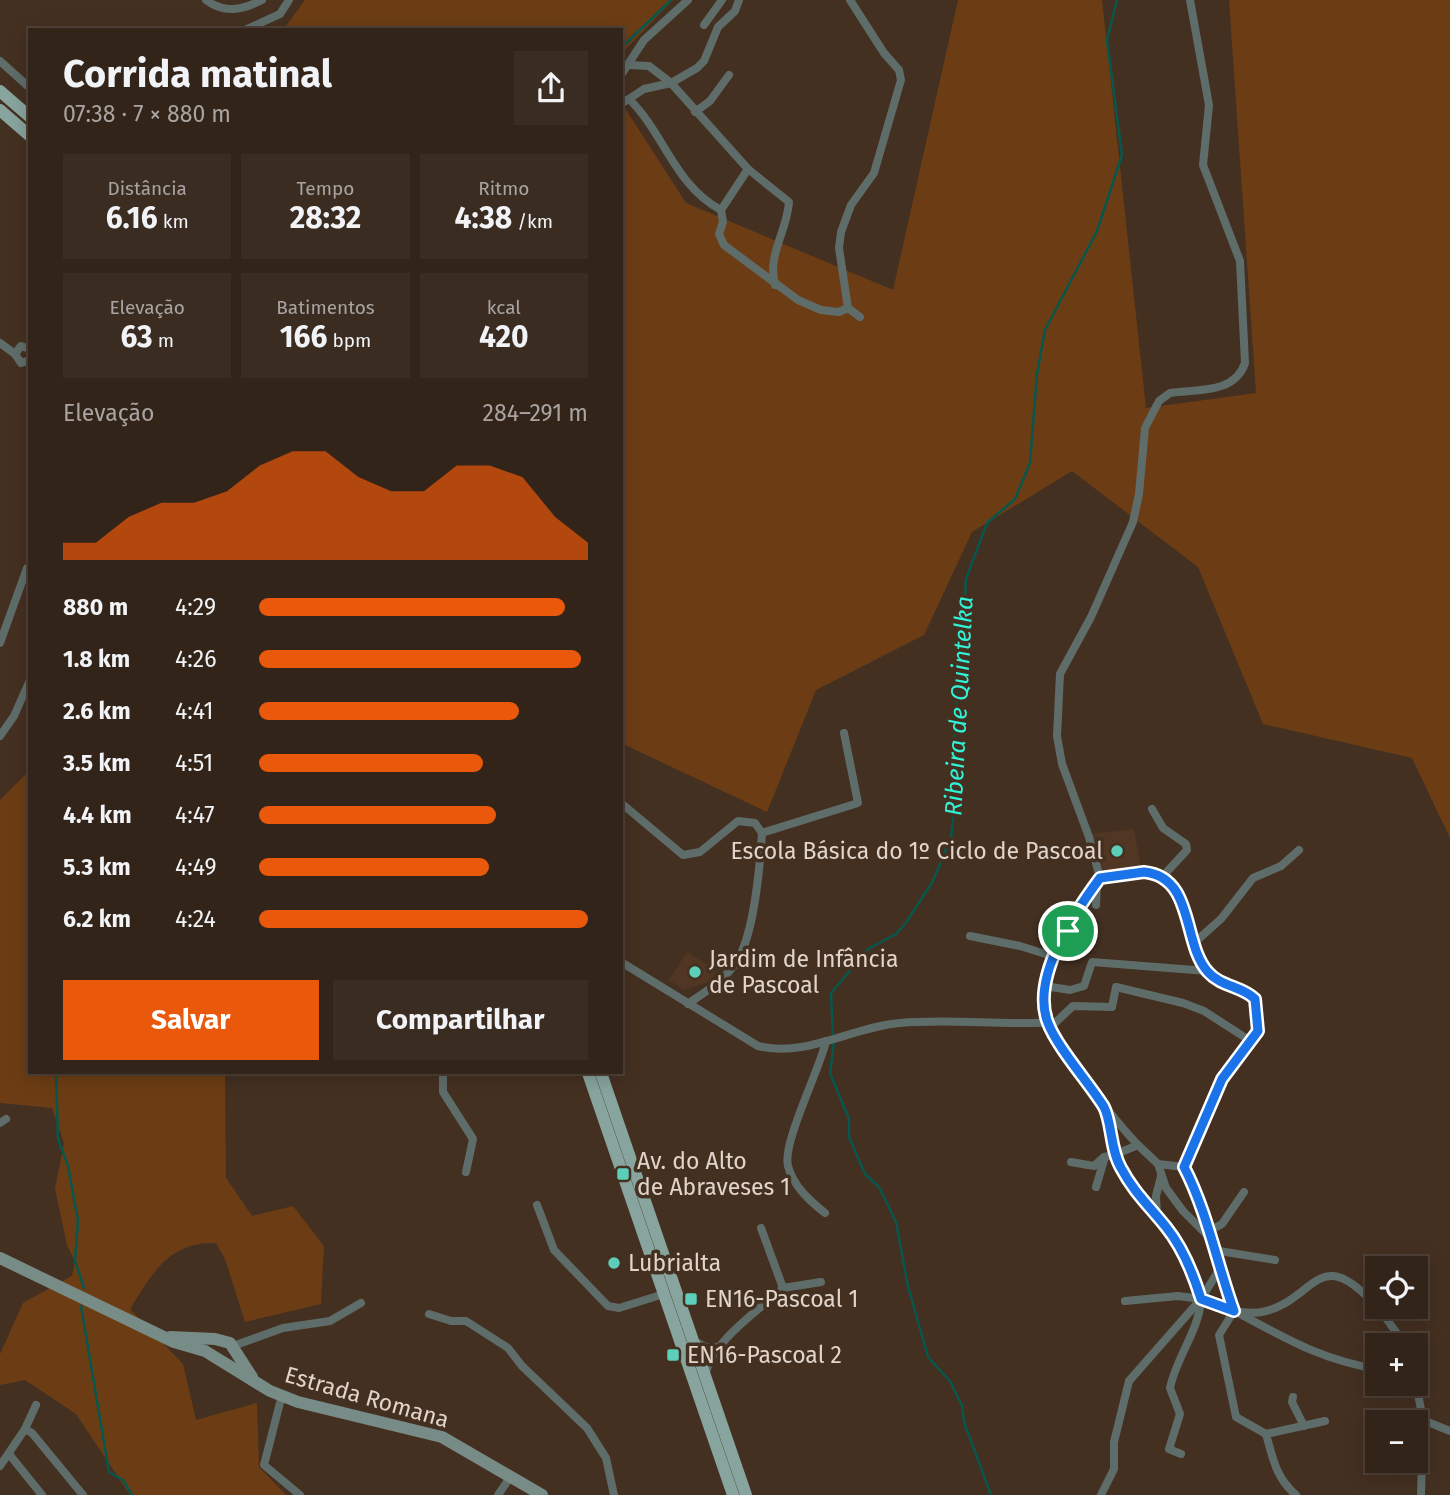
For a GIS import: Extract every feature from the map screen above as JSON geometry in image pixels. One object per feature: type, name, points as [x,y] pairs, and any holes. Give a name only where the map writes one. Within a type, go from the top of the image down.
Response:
[{"type":"main road","points":[[0,91],[28,115]]},
{"type":"main road","points":[[0,110],[28,134]]},
{"type":"main road","points":[[588,1074],[733,1495]]},
{"type":"main road","points":[[601,1074],[746,1495]]},
{"type":"street","points":[[206,0],[224,10],[247,7],[262,0]]},
{"type":"street","points":[[249,28],[280,14],[289,0]]},
{"type":"street","points":[[623,72],[645,40],[688,0]]},
{"type":"street","points":[[704,25],[722,0]]},
{"type":"street","points":[[721,210],[698,195],[672,162],[643,113],[625,102],[644,89],[671,83],[704,61],[718,27],[735,11],[739,0]]},
{"type":"street","points":[[850,0],[884,53],[899,69],[901,80],[874,173],[851,205],[841,232],[839,248],[848,309],[860,317]]},
{"type":"street","points":[[1096,905],[1098,880],[1089,836],[1062,764],[1057,736],[1060,674],[1070,651],[1091,617],[1133,522],[1139,494],[1146,428],[1159,401],[1170,393],[1227,386],[1241,375],[1245,363],[1240,261],[1203,165],[1209,105],[1190,0]]},
{"type":"street","points":[[0,61],[28,86]]},
{"type":"street","points":[[628,65],[649,66],[671,83],[748,169],[789,202],[788,220],[778,238],[773,256],[775,285]]},
{"type":"street","points":[[695,112],[710,101],[729,75]]},
{"type":"street","points":[[748,169],[721,210],[723,222],[719,234],[724,245],[736,257],[753,264],[775,285],[821,310],[839,312],[848,309]]},
{"type":"street","points":[[0,343],[15,354],[21,363],[28,361]]},
{"type":"street","points":[[15,354],[21,346],[28,348]]},
{"type":"street","points":[[0,643],[27,568]]},
{"type":"street","points":[[0,736],[14,716],[28,684]]},
{"type":"street","points":[[762,833],[858,803],[844,733]]},
{"type":"street","points":[[623,805],[683,855],[700,852],[738,821],[748,820],[755,823],[762,833],[759,878],[738,959],[721,981],[688,1004]]},
{"type":"street","points":[[1152,809],[1163,828],[1186,844],[1187,850],[1163,876]]},
{"type":"street","points":[[1195,942],[1221,919],[1253,878],[1282,866],[1300,850]]},
{"type":"street","points":[[1208,1234],[1183,1212],[1161,1177],[1158,1164],[1106,1111],[1048,1023],[1045,986],[1052,956],[1082,902],[1098,880],[1144,872],[1163,876],[1186,909],[1200,961],[1207,971],[1220,982],[1249,993],[1255,999],[1258,1031],[1222,1079],[1184,1167],[1200,1202],[1219,1270],[1234,1311]]},
{"type":"street","points":[[971,936],[1052,956]]},
{"type":"street","points":[[1045,986],[1070,990],[1083,986],[1092,962],[1207,971]]},
{"type":"street","points":[[623,963],[688,1004],[768,1048],[796,1049],[898,1023],[1048,1023],[1062,1020],[1066,1009],[1073,1006],[1112,1007],[1116,987],[1183,1003],[1204,1011],[1252,1042]]},
{"type":"street","points":[[825,1213],[805,1197],[788,1166],[790,1142],[827,1041]]},
{"type":"street","points":[[443,1074],[443,1092],[473,1139],[466,1172]]},
{"type":"street","points":[[1096,1187],[1109,1156],[1106,1111]]},
{"type":"street","points":[[1071,1161],[1094,1166],[1109,1156],[1138,1145]]},
{"type":"street","points":[[1109,1156],[1182,1250],[1201,1299],[1198,1316],[1171,1388],[1180,1414],[1170,1450],[1181,1454]]},
{"type":"street","points":[[1158,1164],[1184,1167]]},
{"type":"street","points":[[1157,1217],[1156,1196],[1161,1177]]},
{"type":"street","points":[[1208,1234],[1222,1224],[1244,1192]]},
{"type":"street","points":[[1183,1212],[1195,1211],[1200,1202]]},
{"type":"street","points":[[537,1205],[554,1250],[608,1306],[619,1308],[664,1294]]},
{"type":"street","points":[[761,1228],[783,1288]]},
{"type":"street","points":[[1213,1250],[1275,1260]]},
{"type":"street","name":"Estrada Romana","points":[[0,1258],[163,1337],[205,1352],[282,1395],[442,1437],[542,1495]]},
{"type":"street","points":[[1101,1495],[1114,1469],[1114,1443],[1129,1381],[1201,1299],[1219,1270]]},
{"type":"street","points":[[1234,1311],[1261,1313],[1276,1307],[1309,1283],[1334,1276],[1350,1280],[1365,1294]]},
{"type":"street","points":[[705,1376],[709,1361],[719,1347],[783,1288],[821,1282]]},
{"type":"street","points":[[1125,1301],[1178,1296],[1201,1299],[1234,1311],[1309,1352],[1340,1363],[1365,1367]]},
{"type":"street","points":[[233,1346],[284,1328],[330,1321],[361,1303]]},
{"type":"street","points":[[1234,1311],[1219,1335],[1236,1417],[1266,1434],[1325,1421]]},
{"type":"street","points":[[429,1314],[451,1321],[467,1321],[508,1348],[522,1366],[587,1428],[606,1458],[614,1495]]},
{"type":"street","name":"Estrada Romana","points":[[163,1337],[215,1339],[233,1346],[254,1380]]},
{"type":"street","points":[[692,1340],[706,1347],[719,1347]]},
{"type":"street","points":[[282,1395],[264,1465],[300,1495]]},
{"type":"street","points":[[1293,1397],[1292,1402],[1304,1426]]},
{"type":"street","points":[[0,1466],[25,1429],[36,1405]]},
{"type":"street","points":[[1428,1422],[1450,1431]]},
{"type":"street","points":[[25,1429],[32,1433],[83,1495]]},
{"type":"street","points":[[1266,1434],[1282,1483],[1296,1495]]},
{"type":"street","points":[[9,1454],[42,1495]]},
{"type":"street","points":[[1421,1495],[1422,1473]]},
{"type":"street","points":[[498,1495],[511,1476]]},
{"type":"shaded area","points":[[305,0],[673,0],[623,52],[623,28],[284,28]]},
{"type":"shaded area","points":[[958,0],[1102,0],[1146,408],[1256,393],[1229,0],[1450,0],[1450,838],[1412,758],[1263,724],[1198,567],[1072,471],[972,532],[924,635],[816,690],[767,812],[623,744],[623,105],[686,203],[893,290]]},
{"type":"shaded area","points":[[28,772],[28,1074],[225,1074],[226,1178],[252,1216],[293,1206],[324,1246],[321,1304],[245,1322],[225,1259],[216,1243],[200,1244],[174,1254],[154,1272],[130,1309],[183,1364],[196,1420],[257,1403],[259,1467],[286,1495],[130,1495],[76,1414],[25,1380],[0,1385],[0,1354],[23,1303],[72,1276],[75,1262],[67,1245],[55,1189],[64,1143],[52,1108],[0,1103],[0,800]]},
{"type":"shaded area","name":"Escola Básica do 1º Ciclo de Pascoal","points":[[1134,829],[1141,868],[1107,874],[1102,868],[1091,834]]},
{"type":"shaded area","name":"Jardim de Infância de Pascoal","points":[[687,952],[717,971],[711,981],[684,990],[669,980]]},
{"type":"waterway","points":[[623,46],[671,0]]},
{"type":"waterway","name":"Ribeira de Quintelka","points":[[833,1036],[831,993],[868,949],[896,934],[905,924],[933,881],[951,837],[957,785],[954,723],[961,668],[966,579],[987,523],[1015,499],[1030,463],[1037,374],[1045,330],[1097,231],[1122,155],[1107,40],[1117,0]]},
{"type":"waterway","name":"Ribeira de Quintelka","points":[[834,1042],[830,1073],[849,1119],[849,1137],[865,1174],[879,1187],[896,1222],[908,1286],[928,1357],[950,1381],[962,1406],[964,1422],[991,1495]]},
{"type":"waterway","points":[[56,1074],[58,1139],[68,1166],[78,1221],[75,1261],[84,1288]]},
{"type":"waterway","points":[[81,1306],[109,1472],[123,1480],[132,1495]]},
{"type":"place","name":"Escola Básica do 1º Ciclo de Pascoal","points":[[1117,851]]},
{"type":"place","name":"Jardim de Infância de Pascoal","points":[[695,972]]},
{"type":"place","name":"Av. do Alto de Abraveses 1","points":[[623,1174]]},
{"type":"place","name":"Lubrialta","points":[[614,1263]]},
{"type":"place","name":"EN16-Pascoal 1","points":[[691,1299]]},
{"type":"place","name":"EN16-Pascoal 2","points":[[673,1355]]},
{"type":"route","points":[[1156,873],[1163,876],[1186,909],[1200,961],[1208,972],[1220,982],[1249,993],[1255,999],[1258,1031],[1222,1079],[1184,1167],[1197,1193],[1208,1236],[1234,1311],[1201,1299],[1182,1250],[1167,1227],[1127,1180],[1114,1155],[1106,1111],[1048,1023],[1044,1000],[1046,978],[1052,956],[1068,931],[1082,902],[1100,878],[1156,873]]}]
